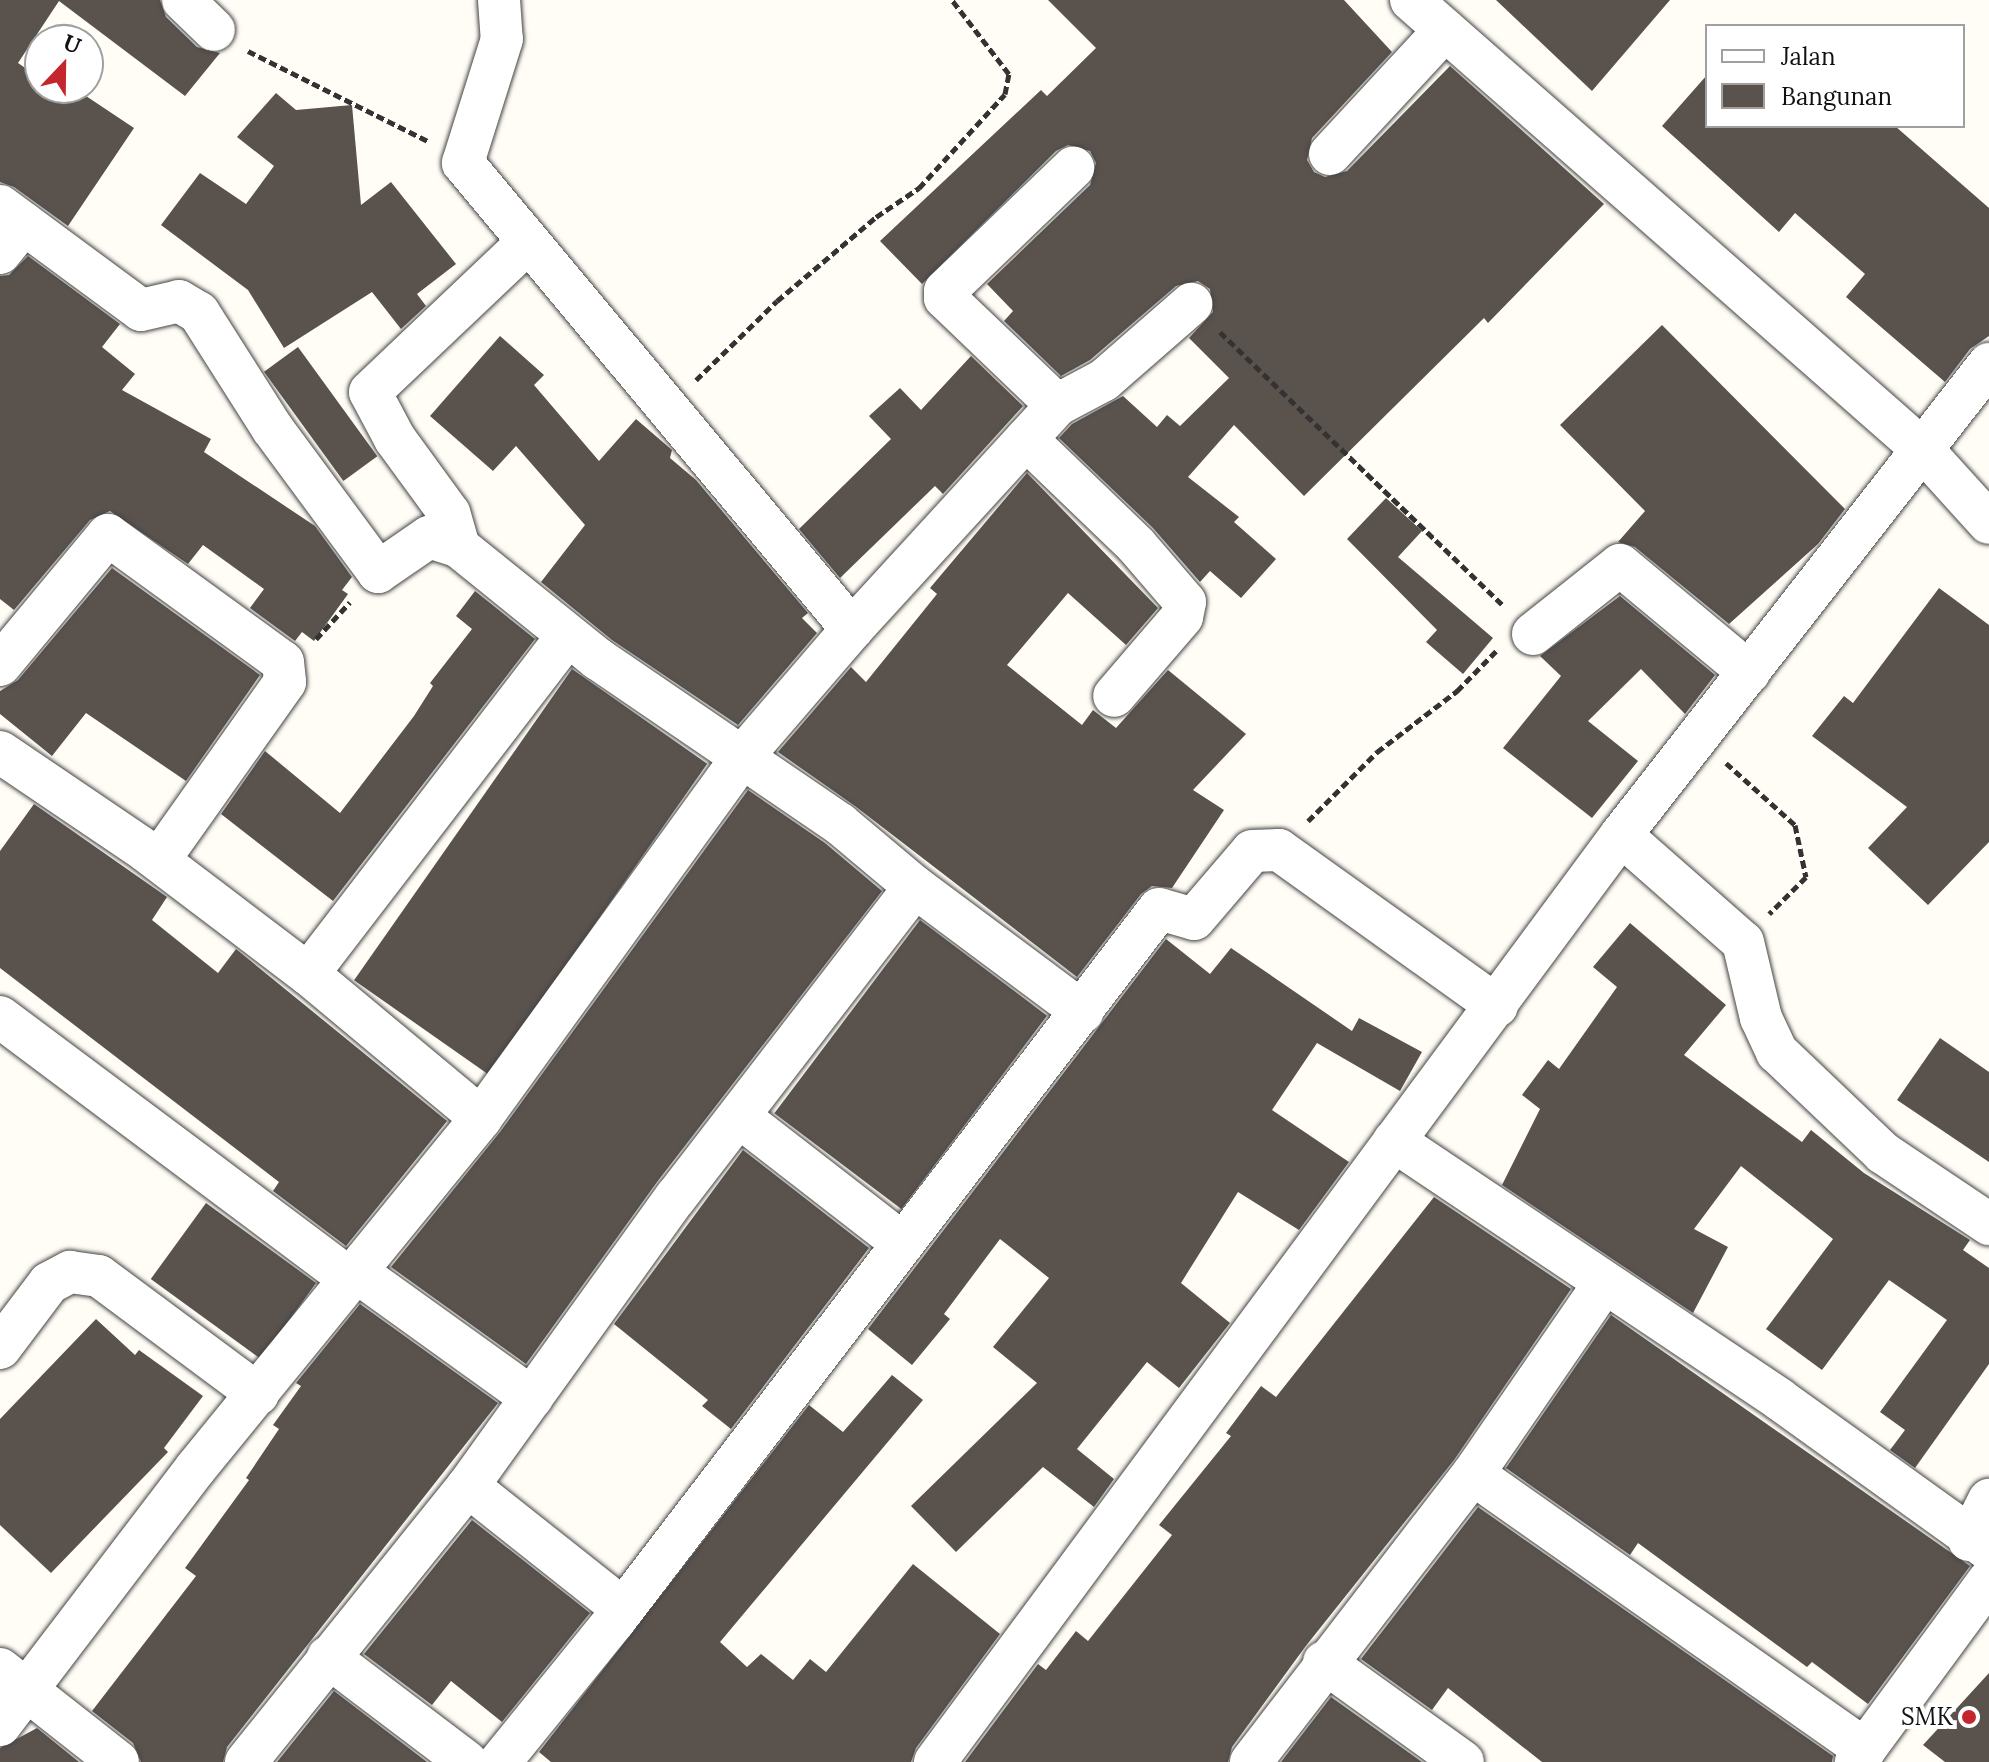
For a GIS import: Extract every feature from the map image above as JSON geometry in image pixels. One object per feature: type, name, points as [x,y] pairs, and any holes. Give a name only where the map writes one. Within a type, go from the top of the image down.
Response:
[{"type":"street","points":[[183,0],[214,30]]},
{"type":"street","points":[[499,0],[502,39],[463,163],[526,244],[852,629]]},
{"type":"street","points":[[1411,0],[1921,448],[1989,523]]},
{"type":"street","points":[[1330,154],[1445,30]]},
{"type":"street","points":[[1057,405],[954,308],[945,291],[1073,168]]},
{"type":"street","points":[[8,227],[141,310],[179,301],[199,313],[272,428],[378,572],[429,537],[459,547],[567,636],[840,824],[915,887],[1083,1012]]},
{"type":"street","points":[[459,547],[449,513],[395,439],[370,392],[526,244]]},
{"type":"street","points":[[0,1725],[14,1680],[258,1394],[481,1118],[742,757],[852,629],[1057,405],[1104,380],[1191,304]]},
{"type":"street","points":[[935,1762],[1621,835],[1989,364]]},
{"type":"street","points":[[1026,439],[1136,545],[1185,602],[1182,617],[1114,696]]},
{"type":"street","points":[[0,665],[108,535],[283,662],[285,682],[159,860]]},
{"type":"street","points":[[1533,634],[1620,565],[1749,672]]},
{"type":"street","points":[[308,974],[567,636]]},
{"type":"street","points":[[4,763],[159,860],[308,974],[481,1118]]},
{"type":"street","points":[[1621,835],[1743,942],[1761,1018],[1777,1052],[1883,1153],[1989,1224]]},
{"type":"street","points":[[500,1762],[623,1609],[1159,909],[1194,919],[1252,851],[1279,850],[1497,1006]]},
{"type":"street","points":[[246,1762],[468,1486],[676,1197],[741,1118],[915,887]]},
{"type":"street","points":[[0,1017],[355,1277],[532,1398]]},
{"type":"street","points":[[741,1118],[901,1242]]},
{"type":"street","points":[[1394,1141],[1603,1285],[1779,1399],[1979,1545],[1989,1500]]},
{"type":"street","points":[[0,1348],[49,1283],[70,1272],[99,1276],[258,1394]]},
{"type":"street","points":[[1251,1762],[1324,1662],[1473,1474],[1603,1285]]},
{"type":"street","points":[[1473,1474],[1860,1755],[1989,1580]]},
{"type":"street","points":[[468,1486],[623,1609]]},
{"type":"street","points":[[328,1657],[467,1762]]},
{"type":"street","points":[[1324,1662],[1463,1762]]},
{"type":"street","points":[[14,1680],[118,1762]]},
{"type":"path","points":[[667,409],[777,301],[876,217],[919,188],[1005,94],[1009,74],[952,0]]},
{"type":"path","points":[[214,30],[271,66],[370,110],[463,163]]},
{"type":"path","points":[[1191,304],[1533,634],[1498,649],[1457,691],[1377,752],[1279,850]]},
{"type":"path","points":[[283,662],[300,655],[378,572]]},
{"type":"path","points":[[1698,738],[1795,825],[1806,877],[1743,942]]},
{"type":"building","points":[[0,0],[160,0],[166,17],[197,47],[220,53],[185,96],[104,35],[104,24],[90,24],[59,1],[44,24],[24,24],[24,54],[18,63],[24,67],[24,104],[98,104],[134,128],[68,226],[14,187],[0,182]]},
{"type":"building","points":[[1048,0],[1344,0],[1392,52],[1312,138],[1307,160],[1314,172],[1325,177],[1347,171],[1450,66],[1604,204],[1488,323],[1484,318],[1304,496],[1234,425],[1188,477],[1239,517],[1234,522],[1276,559],[1241,598],[1210,571],[1200,582],[1153,528],[1059,438],[1072,424],[1123,396],[1157,427],[1167,415],[1180,426],[1229,378],[1189,338],[1213,312],[1210,289],[1198,281],[1176,286],[1090,360],[1061,376],[1004,321],[1013,311],[987,284],[1090,185],[1096,163],[1090,151],[1068,145],[1056,151],[922,284],[880,241],[1041,90],[1047,96],[1096,48]]},
{"type":"building","points":[[1496,0],[1670,0],[1592,91]]},
{"type":"building","points":[[1705,77],[1705,128],[1897,128],[1989,208],[1989,336],[1970,349],[1945,382],[1846,297],[1865,274],[1795,213],[1779,232],[1662,126]]},
{"type":"building","points":[[276,93],[296,110],[352,105],[361,205],[391,182],[456,264],[417,294],[426,306],[401,329],[372,292],[284,348],[248,290],[161,225],[200,173],[246,204],[274,166],[237,137]]},
{"type":"building","points":[[28,256],[120,324],[102,347],[135,374],[122,390],[211,439],[204,452],[315,526],[352,577],[342,590],[348,594],[314,641],[302,632],[295,641],[250,608],[264,589],[203,545],[188,564],[110,511],[90,520],[14,610],[0,599],[0,276],[9,275]]},
{"type":"building","points":[[1662,325],[1845,509],[1818,544],[1729,624],[1635,547],[1618,542],[1645,511],[1560,425]]},
{"type":"building","points":[[500,336],[544,375],[534,385],[599,461],[636,419],[672,450],[670,458],[696,480],[808,613],[802,618],[817,633],[738,725],[612,640],[541,582],[585,525],[516,446],[493,471],[430,416]]},
{"type":"building","points":[[298,347],[377,456],[343,481],[264,372]]},
{"type":"building","points":[[971,356],[1023,406],[943,494],[935,486],[840,578],[799,529],[891,439],[869,416],[900,388],[921,410]]},
{"type":"building","points":[[1027,473],[1158,608],[1126,645],[1068,593],[1007,665],[1082,725],[1093,710],[1116,728],[1168,670],[1246,734],[1193,790],[1224,810],[1172,888],[1152,886],[1141,894],[1077,977],[855,806],[778,752],[851,667],[866,682],[937,594],[930,588]]},
{"type":"building","points":[[1386,498],[1422,531],[1398,557],[1493,638],[1463,674],[1426,642],[1437,630],[1347,539]]},
{"type":"building","points":[[112,568],[260,675],[186,781],[86,713],[52,756],[0,714],[0,691],[18,680]]},
{"type":"building","points":[[1939,588],[1989,625],[1989,842],[1928,905],[1868,848],[1907,807],[1812,736],[1844,696],[1853,703]]},
{"type":"building","points":[[475,591],[535,639],[333,901],[221,814],[265,751],[340,813],[414,716],[433,686],[430,683],[472,629],[456,616]]},
{"type":"building","points":[[1620,596],[1715,675],[1685,714],[1641,669],[1588,721],[1638,761],[1592,818],[1503,748],[1561,676],[1540,656]]},
{"type":"building","points":[[572,669],[707,764],[489,1075],[354,980]]},
{"type":"building","points":[[748,790],[825,843],[882,891],[657,1182],[526,1364],[391,1267],[500,1132]]},
{"type":"building","points":[[34,804],[167,897],[152,920],[218,973],[236,949],[447,1121],[346,1246],[273,1191],[279,1182],[0,968],[0,851]]},
{"type":"building","points":[[920,920],[1047,1016],[901,1209],[774,1113]]},
{"type":"building","points":[[1630,923],[1726,1005],[1684,1055],[1802,1142],[1811,1130],[1864,1173],[1970,1240],[1963,1250],[1989,1268],[1989,1364],[1915,1468],[1890,1450],[1905,1430],[1880,1412],[1947,1320],[1889,1280],[1822,1370],[1766,1329],[1833,1239],[1741,1166],[1694,1229],[1728,1247],[1693,1313],[1502,1185],[1540,1109],[1522,1095],[1548,1060],[1559,1069],[1617,987],[1593,967]]},
{"type":"building","points":[[1166,939],[1210,974],[1231,948],[1352,1031],[1359,1018],[1422,1052],[1400,1091],[1317,1043],[1272,1110],[1349,1162],[1299,1230],[1238,1192],[1181,1283],[1230,1323],[1179,1388],[1147,1362],[1077,1449],[1114,1479],[1094,1507],[1043,1467],[956,1552],[911,1506],[1037,1383],[993,1347],[1049,1278],[1000,1239],[944,1314],[950,1319],[912,1365],[868,1329]]},
{"type":"building","points":[[1940,1038],[1989,1072],[1989,1162],[1897,1100]]},
{"type":"building","points":[[743,1150],[869,1248],[731,1429],[702,1406],[708,1400],[614,1324]]},
{"type":"building","points":[[1434,1197],[1571,1289],[1454,1460],[1305,1647],[1232,1747],[1228,1762],[965,1762],[1038,1664],[1046,1670],[1076,1631],[1088,1641],[1172,1535],[1159,1525],[1231,1436],[1226,1433],[1261,1386],[1276,1397]]},
{"type":"building","points":[[206,1203],[316,1283],[261,1359],[151,1279]]},
{"type":"building","points":[[360,1304],[498,1403],[227,1747],[223,1762],[141,1762],[133,1743],[92,1711],[196,1576],[185,1568],[249,1480],[246,1478],[279,1429],[273,1425],[301,1386],[296,1383]]},
{"type":"building","points":[[1611,1315],[1970,1566],[1868,1704],[1812,1662],[1807,1667],[1638,1543],[1630,1555],[1506,1468]]},
{"type":"building","points":[[96,1319],[135,1355],[139,1350],[203,1396],[164,1448],[168,1452],[51,1573],[0,1525],[0,1419]]},
{"type":"building","points":[[892,1375],[923,1400],[720,1642],[747,1667],[761,1654],[793,1680],[810,1659],[826,1672],[913,1564],[1000,1634],[916,1748],[911,1762],[551,1762],[539,1752],[809,1405],[843,1432]]},
{"type":"building","points":[[1478,1507],[1833,1756],[1832,1762],[1542,1762],[1448,1688],[1432,1710],[1361,1659]]},
{"type":"building","points":[[472,1520],[590,1613],[502,1722],[451,1681],[432,1705],[364,1654]]},
{"type":"building","name":"SMK","points":[[1989,1673],[1989,1762],[1945,1762],[1923,1745]]},
{"type":"building","points":[[334,1691],[427,1762],[277,1762]]},
{"type":"building","points":[[1331,1697],[1422,1762],[1281,1762]]},
{"type":"building","points":[[37,1728],[79,1762],[0,1762],[0,1748]]},
{"type":"place","name":"SMK","points":[[1969,1717]]}]
